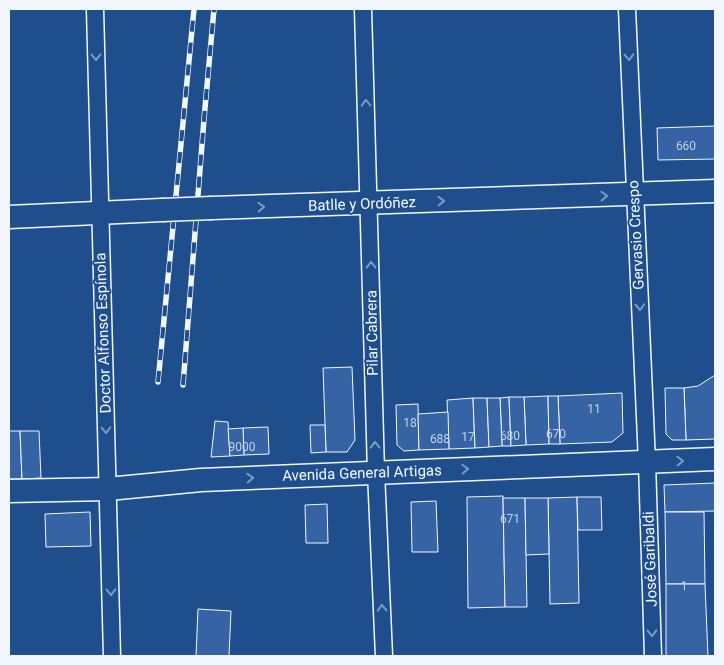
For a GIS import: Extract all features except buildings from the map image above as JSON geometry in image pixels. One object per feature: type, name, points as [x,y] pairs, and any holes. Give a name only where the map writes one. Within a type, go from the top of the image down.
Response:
[{"type":"street","name":"Doctor Alfonso Espínola","points":[[95,9],[112,656]]},
{"type":"street","name":"Pilar Cabrera","points":[[363,9],[376,472],[384,656]]},
{"type":"street","name":"Gervasio Crespo","points":[[627,9],[646,462]]},
{"type":"street","name":"Batlle y Ordóñez","points":[[9,217],[212,208],[715,191]]},
{"type":"street","name":"Avenida General Artigas","points":[[9,491],[108,489],[201,480],[715,459]]},
{"type":"street","name":"José Garibaldi","points":[[646,462],[653,656]]},
{"type":"railway","points":[[158,382],[194,9]]},
{"type":"railway","points":[[183,385],[214,9]]}]
